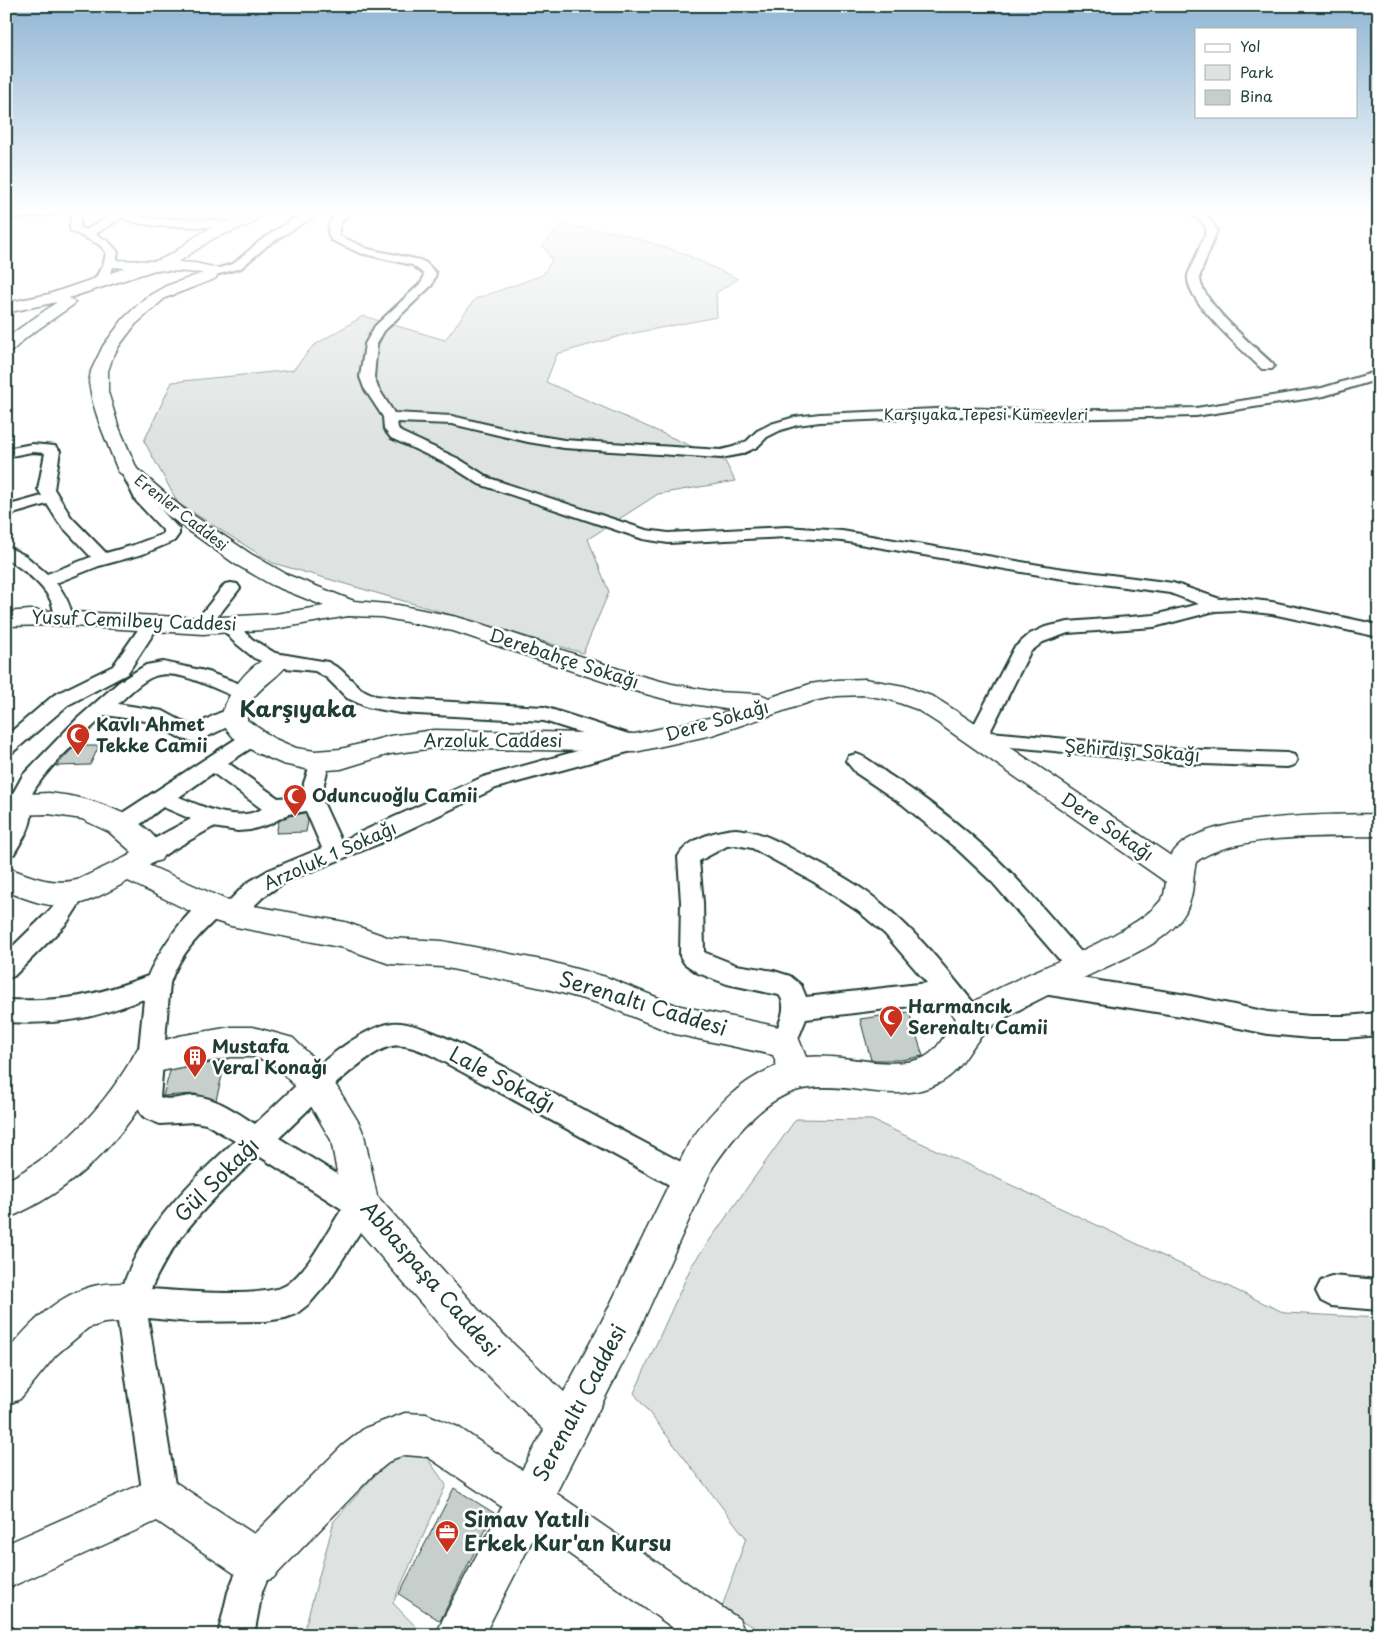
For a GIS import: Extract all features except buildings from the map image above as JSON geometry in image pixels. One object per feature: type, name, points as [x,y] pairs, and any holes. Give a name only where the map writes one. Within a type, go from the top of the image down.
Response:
[{"type":"street","points":[[6,308],[42,302],[87,287]]},
{"type":"street","points":[[6,347],[45,317],[93,287]]},
{"type":"street","name":"Erenler Caddesi","points":[[181,287],[155,298],[118,334],[104,355],[98,373],[98,384],[125,467],[174,511],[243,559],[280,580],[350,608]]},
{"type":"street","points":[[424,287],[379,329],[371,344],[367,377],[371,388],[390,417],[391,429],[396,436],[454,462],[484,481],[643,534],[668,538],[787,532],[842,536],[1091,578],[1173,588],[1217,604]]},
{"type":"street","points":[[1194,287],[1195,291],[1211,310],[1267,366]]},
{"type":"street","name":"Karşıyaka Tepesi Kümeevleri","points":[[390,417],[452,420],[528,438],[564,444],[721,454],[737,451],[752,444],[762,434],[776,427],[812,419],[959,412],[1052,415],[1196,412],[1324,392],[1379,375]]},
{"type":"street","points":[[6,453],[32,448],[50,449],[53,452],[46,489],[65,520],[102,559]]},
{"type":"street","points":[[44,581],[102,559],[161,542],[168,538],[171,534],[171,529],[141,498],[130,473]]},
{"type":"street","points":[[6,511],[51,498]]},
{"type":"street","points":[[6,551],[44,581],[60,600],[64,618]]},
{"type":"street","points":[[201,626],[231,588]]},
{"type":"street","points":[[977,738],[1009,672],[1023,648],[1033,638],[1050,631],[1154,621],[1217,604],[1235,604],[1266,606],[1379,631]]},
{"type":"street","name":"Yusuf Cemilbey Caddesi","points":[[6,619],[64,618],[150,625],[201,626],[271,622],[350,608]]},
{"type":"street","name":"Derebahçe Sokağı","points":[[350,608],[398,613],[434,620],[637,683],[689,697],[739,704],[778,703]]},
{"type":"street","points":[[6,747],[61,700],[113,674],[127,662],[150,625]]},
{"type":"street","points":[[228,625],[244,641],[277,662],[306,663],[323,667],[339,677],[360,697],[376,703],[544,714],[634,743]]},
{"type":"street","points":[[102,708],[156,716],[189,734],[196,735],[233,716],[244,693],[277,662]]},
{"type":"street","points":[[113,674],[147,671],[158,668],[187,673],[244,693]]},
{"type":"street","points":[[6,848],[18,827],[21,814],[13,804],[35,774],[102,708],[147,671]]},
{"type":"street","name":"Dere Sokağı","points":[[634,743],[712,726],[810,693],[837,688],[865,687],[895,692],[924,703],[1180,877]]},
{"type":"street","name":"Arzoluk Caddesi","points":[[233,716],[234,722],[252,738],[292,757],[320,761],[341,759],[390,745],[434,738],[634,743]]},
{"type":"street","points":[[121,825],[213,762],[252,738]]},
{"type":"street","name":"Şehirdışı Sokağı","points":[[977,738],[1177,756],[1287,760]]},
{"type":"street","name":"Arzoluk 1 Sokağı","points":[[256,1141],[211,1112],[194,1109],[159,1112],[148,1104],[150,1058],[158,982],[171,950],[222,911],[264,883],[490,782],[634,743]]},
{"type":"street","points":[[320,761],[314,783],[313,802],[334,853]]},
{"type":"street","points":[[856,761],[862,768],[909,798],[966,844],[1001,877],[1078,966]]},
{"type":"street","points":[[213,762],[274,806],[313,802]]},
{"type":"street","points":[[162,798],[211,818],[233,823],[254,821],[284,806]]},
{"type":"street","name":"Serenaltı Caddesi","points":[[13,804],[51,802],[77,806],[121,825],[140,860],[222,911],[345,935],[390,951],[442,954],[547,975],[606,990],[675,1019],[791,1059],[770,1085],[748,1101],[732,1117],[701,1155],[619,1329],[459,1635]]},
{"type":"street","points":[[6,879],[51,894],[59,895],[76,892],[140,860],[211,818]]},
{"type":"street","points":[[973,1021],[896,930],[879,914],[854,896],[784,855],[760,842],[736,837],[724,838],[696,851],[689,857],[692,902],[692,956],[697,962],[725,973],[782,983],[789,988],[794,996],[795,1009],[791,1059],[834,1072],[900,1078],[932,1072],[942,1063],[973,1021],[1012,998],[1129,941],[1156,924],[1169,912],[1178,896],[1181,864],[1187,854],[1206,841],[1298,828],[1379,825]]},
{"type":"street","points":[[6,969],[58,916],[76,892]]},
{"type":"street","points":[[6,1010],[48,1012],[74,1010],[97,1004],[158,982]]},
{"type":"street","points":[[1043,983],[1181,1005],[1268,1022],[1328,1027],[1379,1024]]},
{"type":"street","points":[[795,1009],[948,991]]},
{"type":"street","name":"Lale Sokağı","points":[[317,1085],[361,1049],[384,1036],[395,1034],[422,1039],[450,1052],[688,1181]]},
{"type":"street","name":"Abbaspaşa Caddesi","points":[[150,1058],[231,1042],[261,1043],[281,1049],[317,1085],[347,1135],[361,1205],[470,1330],[568,1425]]},
{"type":"street","points":[[6,1201],[42,1181],[67,1164],[90,1143],[111,1120],[130,1094],[150,1058]]},
{"type":"street","name":"Gül Sokağı","points":[[160,1497],[132,1322],[133,1302],[144,1272],[177,1218],[197,1195],[317,1085]]},
{"type":"street","points":[[6,1386],[34,1352],[67,1319],[87,1308],[107,1303],[133,1302],[189,1307],[266,1306],[285,1303],[300,1294],[318,1272],[361,1205],[312,1173],[256,1141]]},
{"type":"street","points":[[1331,1291],[1379,1295]]},
{"type":"street","points":[[236,1635],[245,1592],[257,1562],[357,1461],[380,1443],[405,1434],[426,1435],[444,1442],[723,1635]]},
{"type":"street","points":[[6,1567],[160,1497],[257,1562]]},
{"type":"green space","points":[[510,287],[726,287],[716,293],[717,317],[624,335],[557,354],[546,382],[725,461],[735,481],[658,494],[588,539],[609,592],[583,653],[273,563],[178,503],[144,441],[172,382],[293,370],[313,346],[363,316],[445,340],[475,299]]},
{"type":"green space","points":[[796,1119],[872,1120],[1285,1313],[1379,1318],[1379,1635],[769,1635],[721,1610],[746,1538],[634,1393],[692,1265]]},
{"type":"green space","points":[[425,1455],[446,1485],[393,1603],[417,1628],[414,1635],[303,1635],[334,1521],[391,1457]]},
{"type":"place","name":"Kavlı Ahmet Tekke Camii","points":[[78,756]]},
{"type":"place","name":"Oduncuoğlu Camii","points":[[295,817]]},
{"type":"place","name":"Harmancık Serenaltı Camii","points":[[891,1038]]},
{"type":"place","name":"Mustafa Veral Konağı","points":[[195,1078]]},
{"type":"place","name":"Simav Yatılı Erkek Kur'an Kursu","points":[[447,1553]]},
{"type":"district","name":"Karşıyaka","points":[[298,709]]}]
